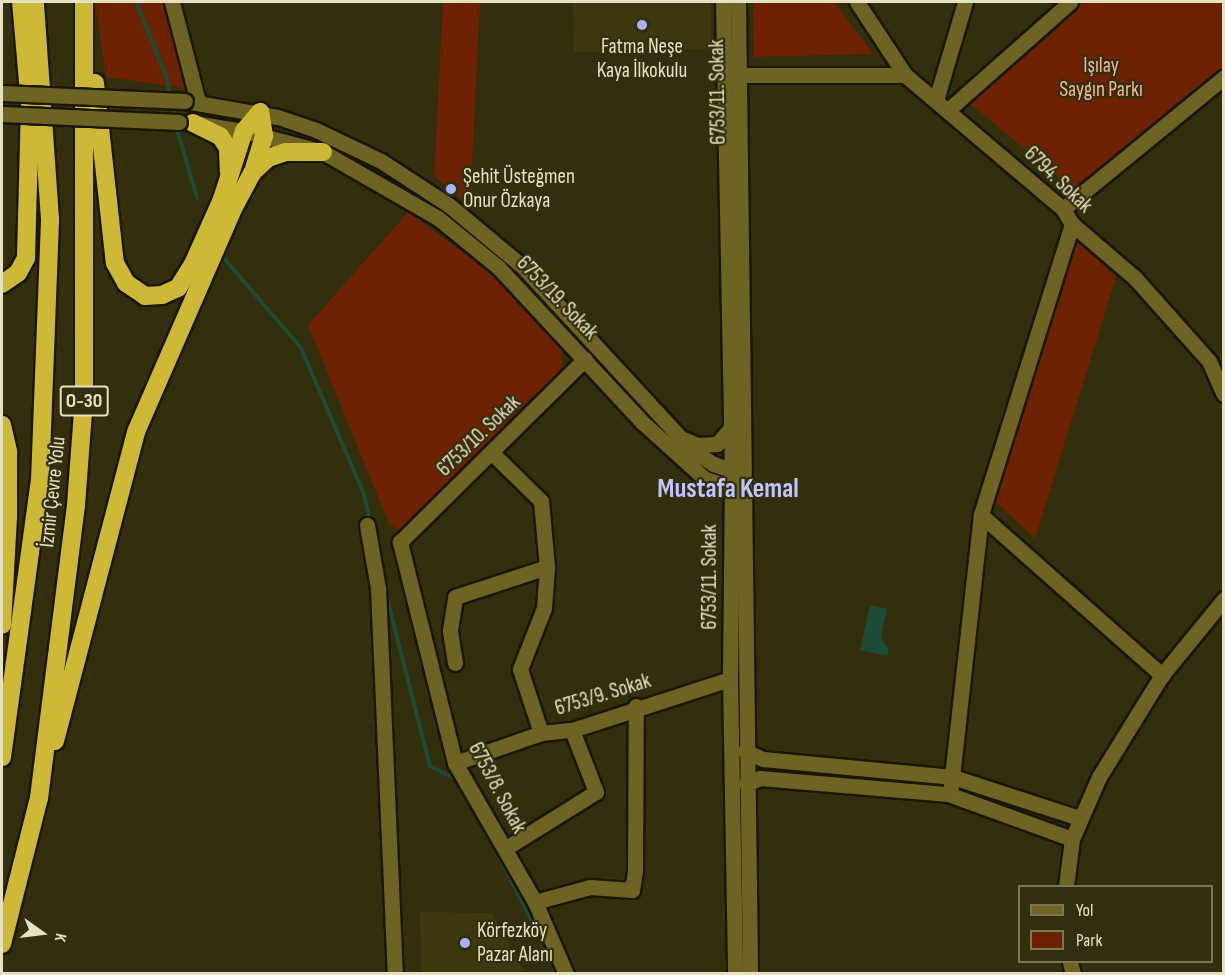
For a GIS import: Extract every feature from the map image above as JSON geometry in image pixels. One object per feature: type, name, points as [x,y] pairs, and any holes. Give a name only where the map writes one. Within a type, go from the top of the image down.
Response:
[{"type":"highway","points":[[2,284],[18,273],[26,258],[30,104],[21,2]]},
{"type":"highway","name":"İzmir Çevre Yolu","points":[[2,757],[40,481],[50,219],[34,2]]},
{"type":"highway","points":[[85,2],[115,263],[126,283],[145,296],[162,296],[178,288],[194,262],[228,178],[244,131],[260,112]]},
{"type":"highway","name":"İzmir Çevre Yolu","points":[[2,944],[39,798],[76,505],[84,399],[85,2]]},
{"type":"highway","points":[[39,798],[136,432],[253,172],[264,136],[260,112]]},
{"type":"highway","points":[[186,123],[219,136],[228,148],[228,178]]},
{"type":"highway","points":[[253,172],[268,158],[285,152],[323,152]]},
{"type":"highway","points":[[2,425],[8,452],[8,517],[2,625]]},
{"type":"street","points":[[172,2],[191,102]]},
{"type":"street","name":"6753/11. Sokak","points":[[723,2],[731,428],[738,475],[731,511],[730,679],[735,974]]},
{"type":"street","name":"6753/11. Sokak","points":[[738,2],[738,475],[750,974]]},
{"type":"street","name":"6794. Sokak","points":[[857,2],[905,75],[1063,208],[1072,224],[1135,278],[1209,361],[1224,394]]},
{"type":"street","points":[[942,105],[964,2]]},
{"type":"street","points":[[942,105],[1070,2]]},
{"type":"street","points":[[739,75],[905,75]]},
{"type":"street","points":[[1063,208],[1224,77]]},
{"type":"street","points":[[2,93],[191,102],[260,112],[316,130],[381,161],[450,206],[522,266],[682,439],[713,464],[738,475]]},
{"type":"street","name":"6753/19. Sokak","points":[[2,114],[186,123],[244,131],[323,152],[438,218],[498,268],[642,422],[720,491],[731,511]]},
{"type":"street","points":[[948,794],[953,777],[981,515],[1072,224]]},
{"type":"street","name":"6753/10. Sokak","points":[[400,542],[585,359]]},
{"type":"street","points":[[682,439],[698,445],[717,444],[731,428]]},
{"type":"street","points":[[492,453],[541,501],[547,567],[544,608],[520,669],[542,733]]},
{"type":"street","points":[[705,478],[738,475]]},
{"type":"street","points":[[981,515],[1162,675]]},
{"type":"street","points":[[367,525],[378,588],[395,974]]},
{"type":"street","name":"6753/8. Sokak","points":[[400,542],[455,763],[506,848],[535,902],[566,974]]},
{"type":"street","points":[[455,663],[450,630],[455,597],[547,567]]},
{"type":"street","points":[[1066,885],[1072,839],[1079,818],[1099,777],[1162,675],[1224,599]]},
{"type":"street","name":"6753/9. Sokak","points":[[455,763],[542,733],[572,730],[636,706],[730,679]]},
{"type":"street","points":[[535,902],[590,887],[604,891],[632,890],[636,706]]},
{"type":"street","points":[[506,848],[596,792],[572,730]]},
{"type":"street","points":[[745,751],[763,759],[953,777],[1079,818]]},
{"type":"street","points":[[746,784],[760,777],[948,794],[1072,839]]},
{"type":"shaded area","name":"Fatma Neşe Kaya İlkokulu","points":[[573,2],[711,2],[711,49],[574,52]]},
{"type":"shaded area","points":[[870,605],[887,609],[881,638],[889,650],[887,656],[860,650]]},
{"type":"shaded area","name":"Körfezköy Pazar Alanı","points":[[420,912],[492,913],[525,973],[421,973]]},
{"type":"green space","points":[[95,2],[166,2],[184,88],[106,77]]},
{"type":"green space","points":[[443,2],[480,2],[470,206],[434,176]]},
{"type":"green space","points":[[753,2],[834,2],[873,54],[754,57]]},
{"type":"green space","name":"Işılay Saygın Parkı","points":[[1083,2],[1223,2],[1223,68],[1073,189],[968,102]]},
{"type":"green space","points":[[408,212],[495,276],[563,352],[561,369],[400,531],[389,524],[308,325]]},
{"type":"green space","points":[[1078,240],[1116,277],[1035,539],[992,498]]},
{"type":"waterway","points":[[136,2],[166,75],[170,95]]},
{"type":"waterway","points":[[172,103],[175,119]]},
{"type":"waterway","points":[[176,126],[197,198]]},
{"type":"waterway","points":[[222,256],[301,348],[364,494],[370,522]]},
{"type":"waterway","points":[[385,590],[430,766],[460,781]]},
{"type":"waterway","points":[[481,822],[549,954]]},
{"type":"place","name":"Fatma Neşe Kaya İlkokulu","points":[[642,25]]},
{"type":"place","name":"Şehit Üsteğmen Onur Özkaya","points":[[451,189]]},
{"type":"place","name":"Körfezköy Pazar Alanı","points":[[465,943]]},
{"type":"district","name":"Mustafa Kemal","points":[[728,490]]}]
